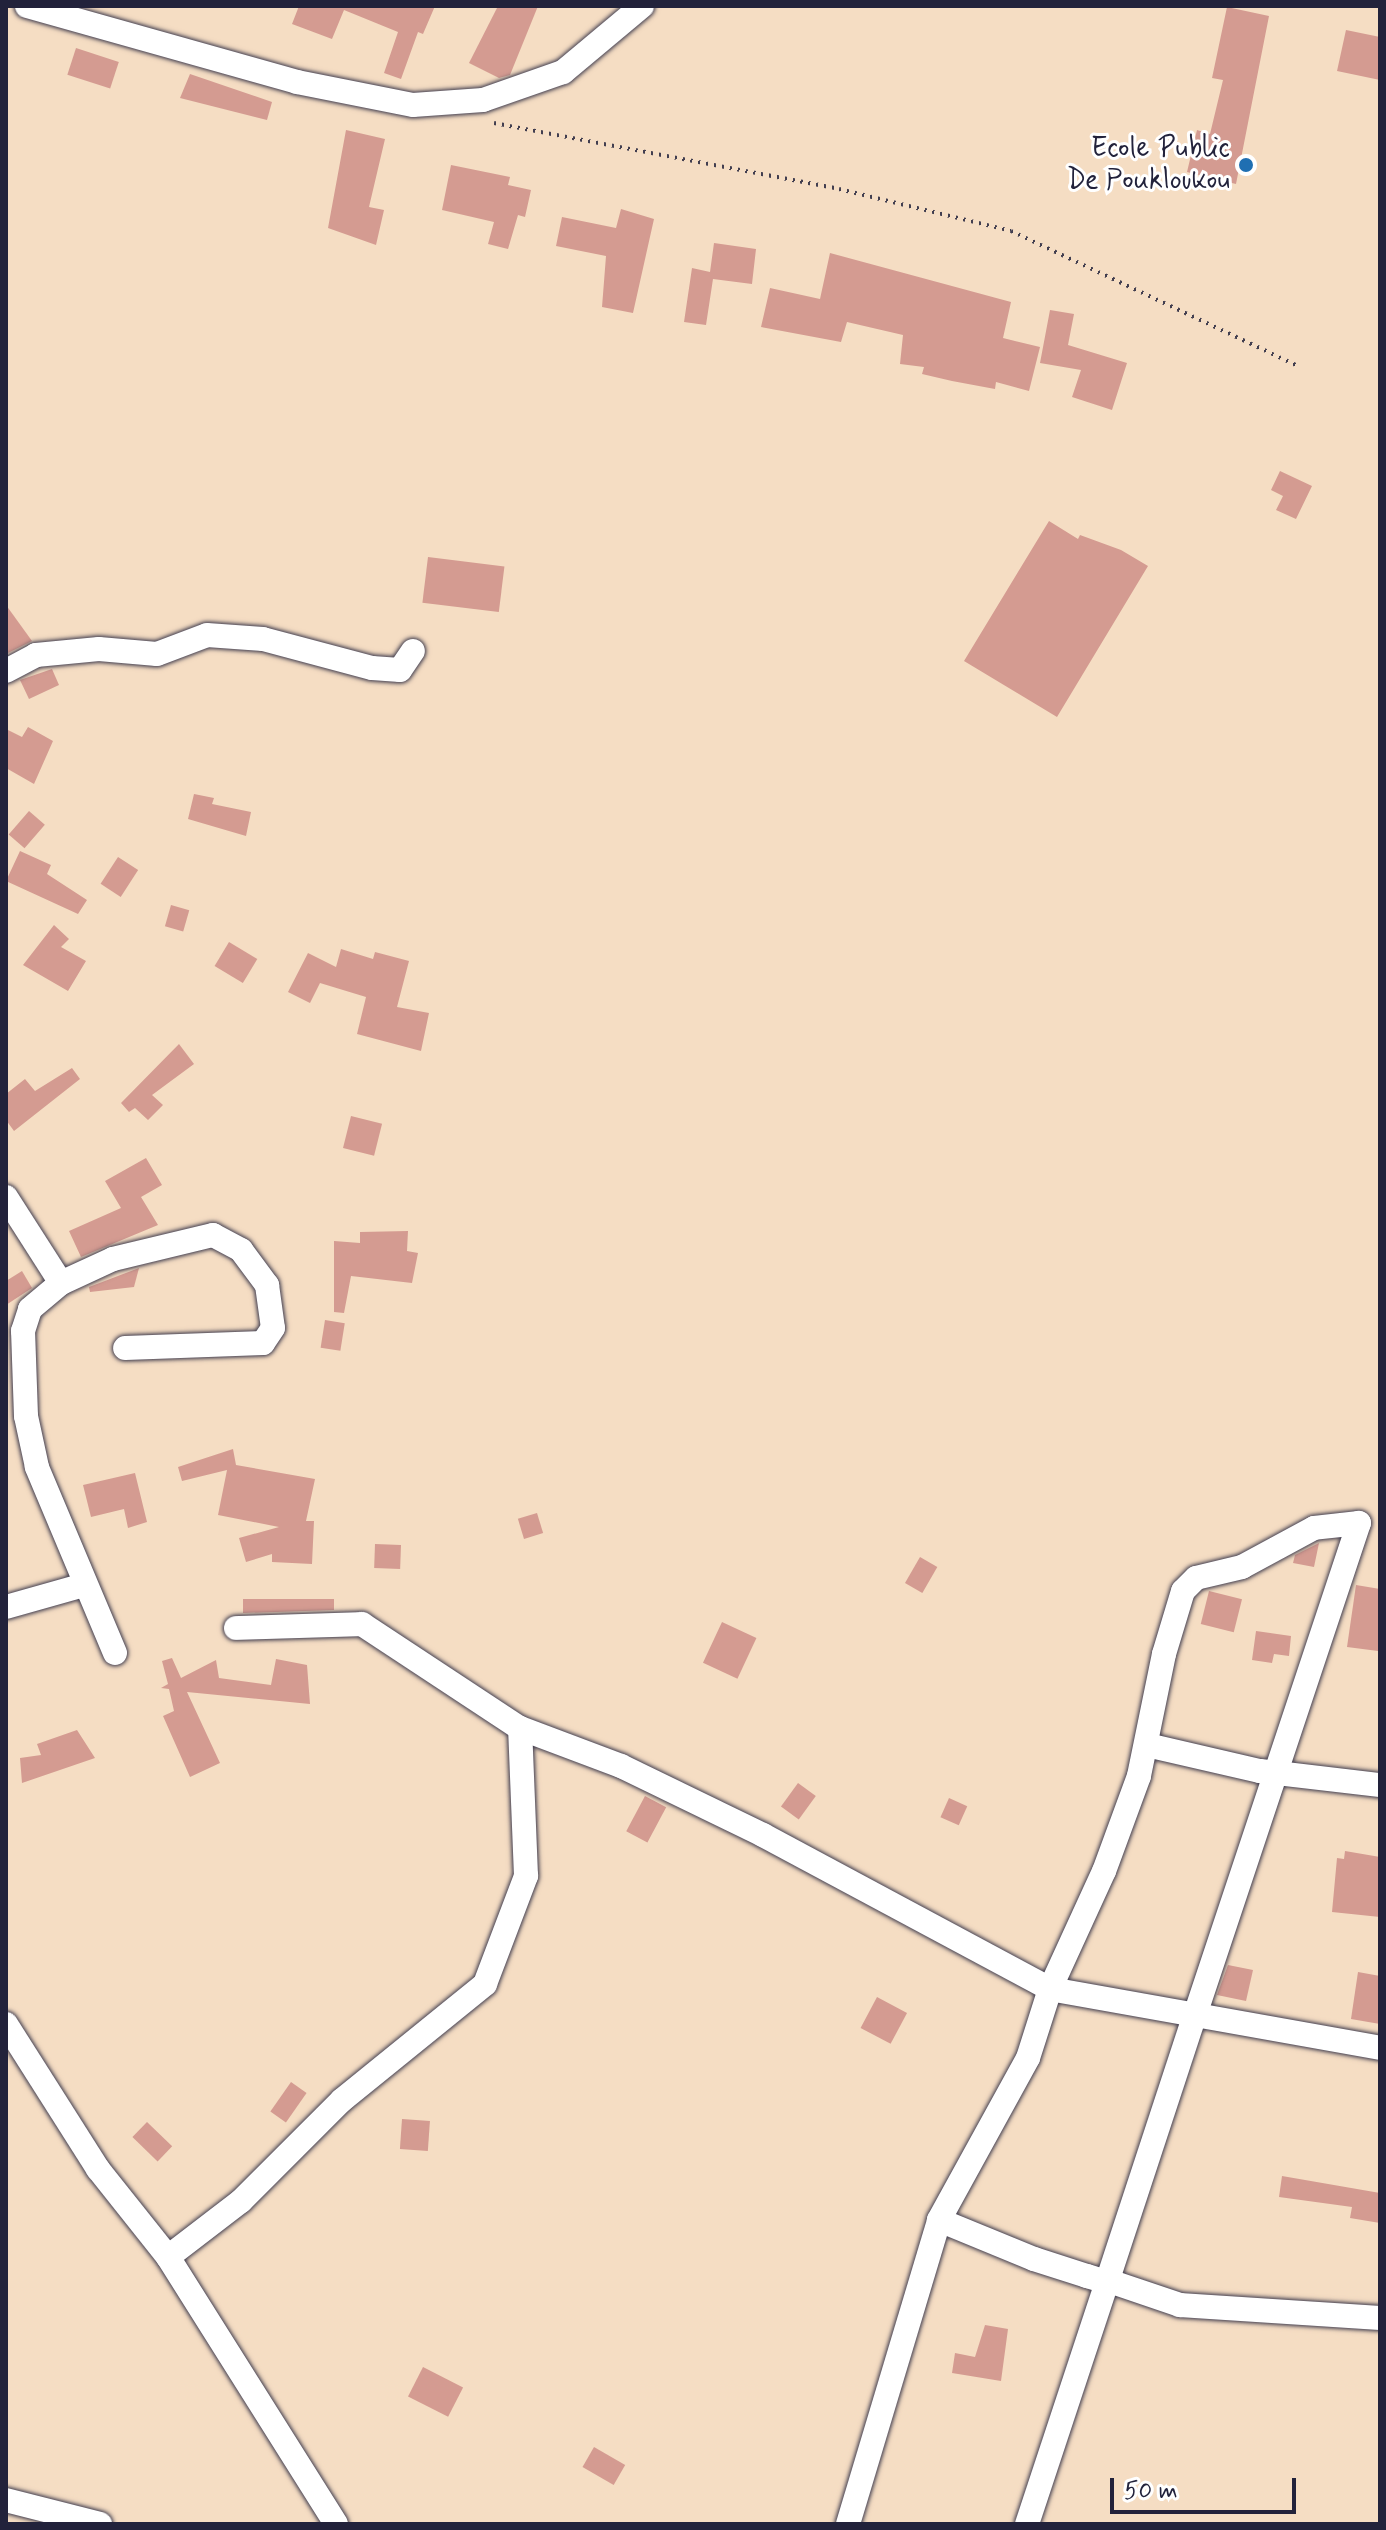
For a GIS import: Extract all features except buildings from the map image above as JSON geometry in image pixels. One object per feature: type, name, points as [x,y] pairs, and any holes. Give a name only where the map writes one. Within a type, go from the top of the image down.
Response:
[{"type":"street","points":[[6,13],[11,6]]},
{"type":"street","points":[[27,6],[297,82],[413,105],[483,100],[563,72],[642,6]]},
{"type":"street","points":[[6,671],[36,655],[99,649],[157,654],[207,635],[263,639],[372,668],[400,670],[413,651]]},
{"type":"street","points":[[6,1197],[61,1283]]},
{"type":"street","points":[[6,1320],[30,1309],[61,1283],[113,1259],[213,1235],[241,1250],[267,1285],[273,1328],[263,1343],[125,1348]]},
{"type":"street","points":[[30,1309],[23,1331],[26,1416],[37,1467],[115,1653]]},
{"type":"street","points":[[848,2524],[939,2220],[1028,2058],[1050,1989],[1104,1871],[1147,1745],[1164,1654],[1183,1591],[1196,1578],[1242,1567],[1314,1528],[1359,1523],[1027,2524]]},
{"type":"street","points":[[6,1607],[84,1585]]},
{"type":"street","points":[[236,1628],[362,1624],[520,1728],[621,1766],[721,1814],[1050,1989],[1194,2018],[1380,2048]]},
{"type":"street","points":[[168,2257],[241,2201],[342,2100],[485,1984],[526,1876],[520,1728]]},
{"type":"street","points":[[1147,1745],[1276,1773],[1380,1785]]},
{"type":"street","points":[[6,2024],[98,2169],[168,2257],[336,2524]]},
{"type":"street","points":[[939,2220],[1107,2282],[1180,2305],[1380,2318]]},
{"type":"street","points":[[6,2500],[100,2524]]},
{"type":"path","points":[[486,121],[839,189],[1011,231],[1296,365]]},
{"type":"place","name":"Ecole Public De Poukloukou","points":[[1246,165]]}]
